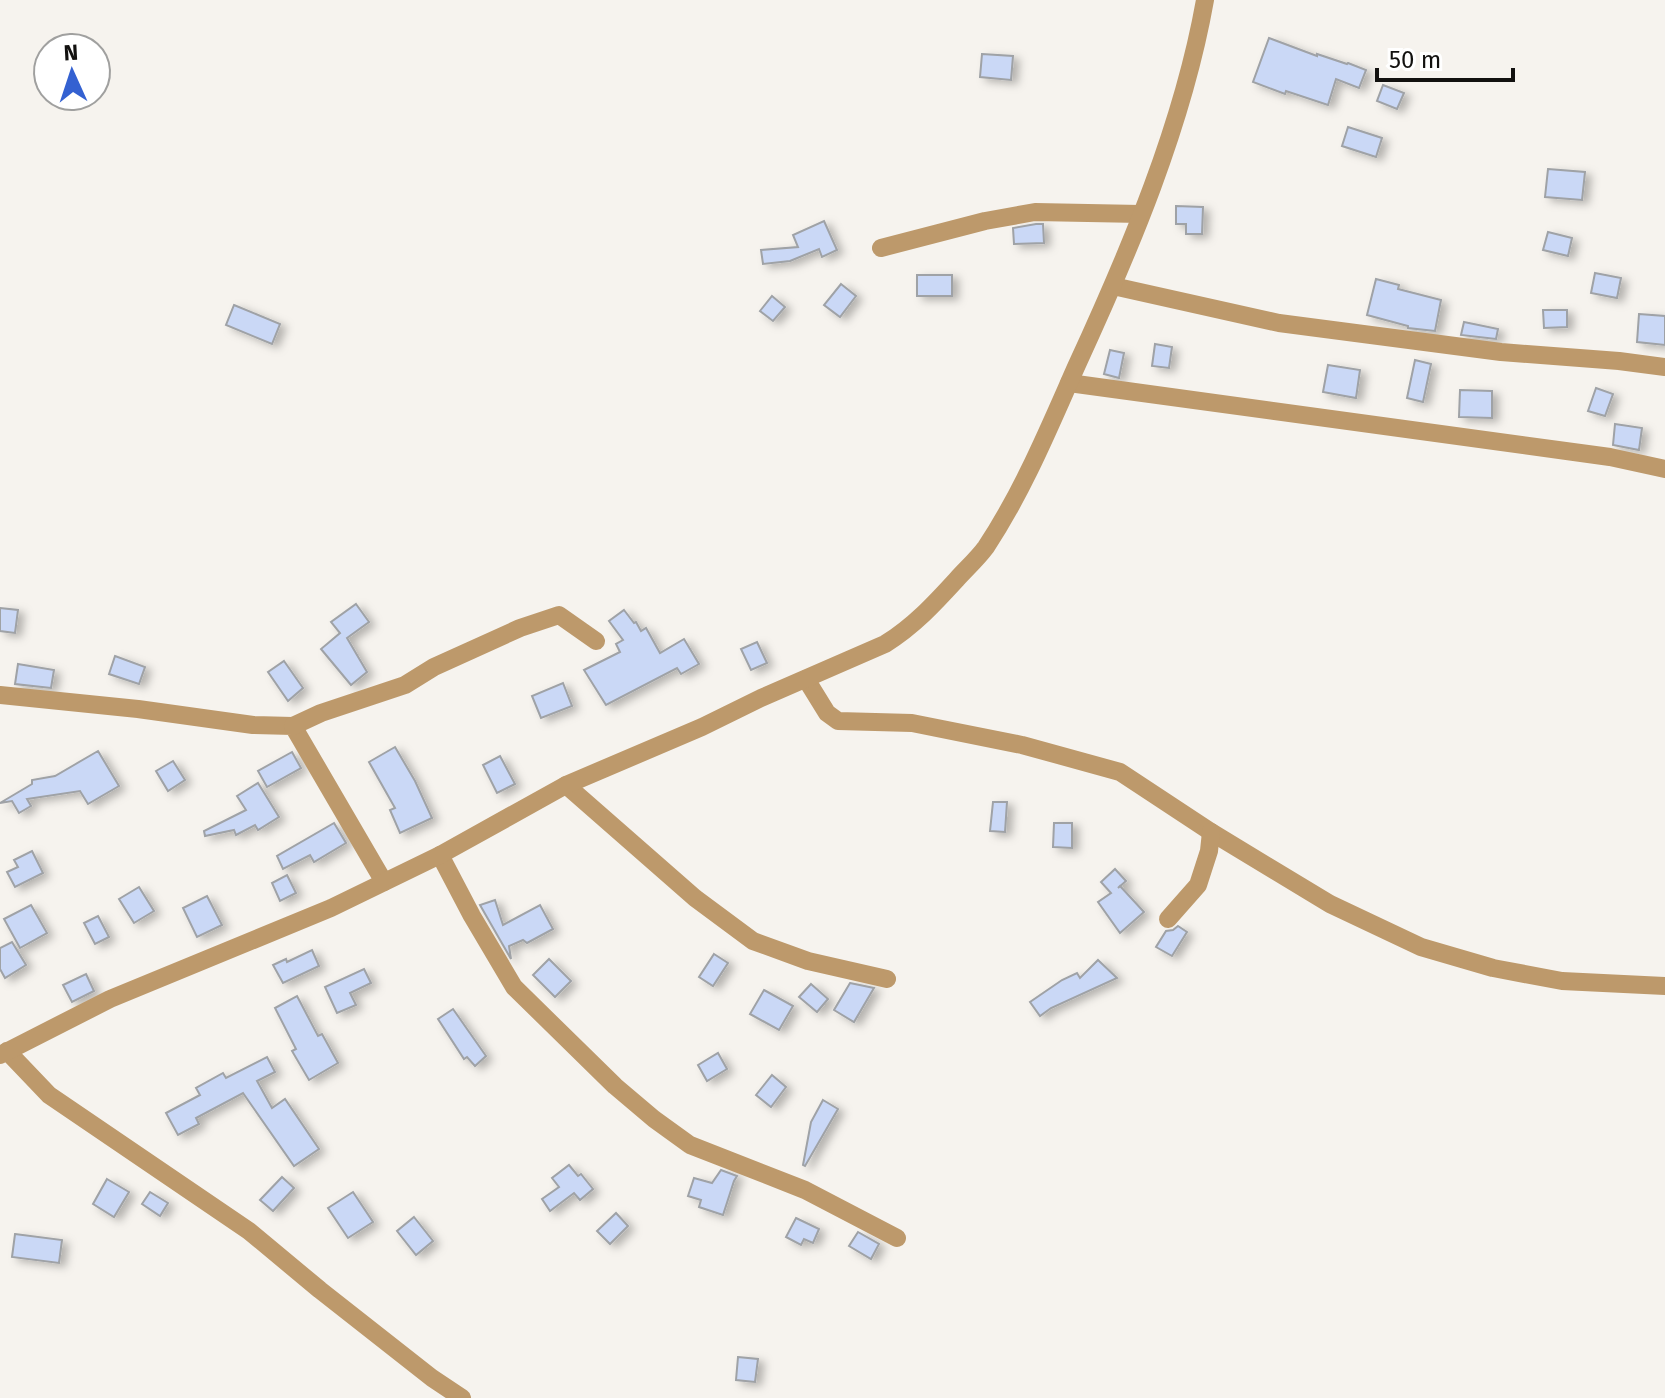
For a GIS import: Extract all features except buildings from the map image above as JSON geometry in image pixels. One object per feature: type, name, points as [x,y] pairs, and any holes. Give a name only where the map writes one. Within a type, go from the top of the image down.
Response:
[{"type":"street","points":[[462,1398],[332,1300],[249,1231],[49,1095],[4,1053],[110,999],[331,908],[440,855],[566,785],[868,652],[902,634],[925,614],[984,549],[1032,464],[1069,383],[1113,286],[1141,214],[1181,97],[1205,0]]},
{"type":"street","points":[[881,248],[985,221],[1035,212],[1141,214]]},
{"type":"street","points":[[1113,286],[1279,323],[1501,352],[1665,367]]},
{"type":"street","points":[[1069,383],[1610,457],[1665,469]]},
{"type":"street","points":[[0,695],[253,725],[293,726],[321,713],[405,685],[434,667],[520,628],[559,615],[596,641]]},
{"type":"street","points":[[806,679],[827,713],[838,721],[912,723],[1022,745],[1120,772],[1330,904],[1421,947],[1493,968],[1562,981],[1665,986]]},
{"type":"street","points":[[293,726],[384,882]]},
{"type":"street","points":[[566,785],[695,898],[753,941],[808,961],[887,979]]},
{"type":"street","points":[[1168,919],[1198,885],[1209,851],[1211,832]]},
{"type":"street","points":[[440,855],[514,987],[625,1094],[690,1145],[805,1190],[897,1238]]}]
